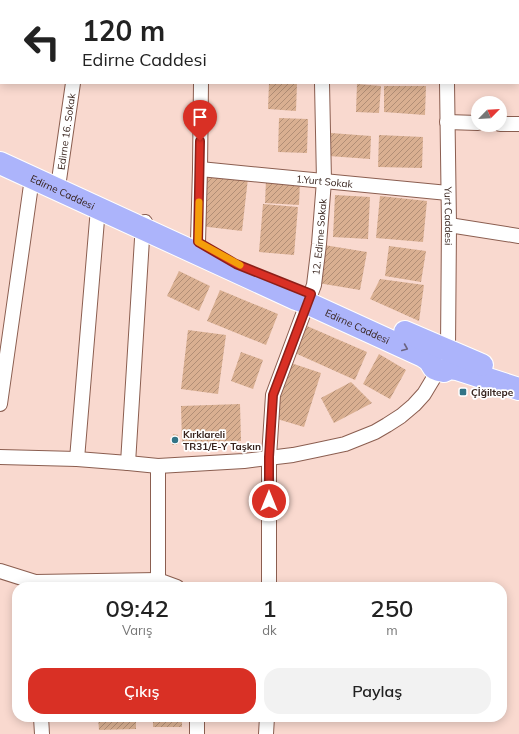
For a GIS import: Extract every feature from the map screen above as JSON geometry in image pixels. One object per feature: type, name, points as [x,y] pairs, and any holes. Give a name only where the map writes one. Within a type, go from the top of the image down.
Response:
[{"type":"highway","name":"Edirne Caddesi","points":[[0,152],[60,180],[296,299],[309,298]]},
{"type":"highway","name":"Edirne Caddesi","points":[[0,163],[132,224],[145,224],[198,242],[236,264],[309,298],[424,356],[485,367],[519,379]]},
{"type":"highway","name":"Edirne Caddesi","points":[[443,360],[457,369],[519,389]]},
{"type":"street","name":"Edirne 16. Sokak","points":[[60,180],[73,84]]},
{"type":"street","points":[[198,242],[201,84]]},
{"type":"street","name":"12. Edirne Sokak","points":[[269,582],[269,457],[273,395],[314,285],[324,180],[322,84]]},
{"type":"street","name":"Yurt Caddesi","points":[[443,360],[448,347],[449,225],[447,84]]},
{"type":"street","points":[[447,122],[471,123]]},
{"type":"street","points":[[507,124],[519,124]]},
{"type":"street","name":"1.Yurt Sokak","points":[[200,170],[324,180],[448,193]]},
{"type":"street","points":[[0,404],[32,178]]},
{"type":"street","points":[[77,459],[98,208]]},
{"type":"street","points":[[128,462],[142,239],[145,224]]},
{"type":"street","points":[[449,225],[519,236]]},
{"type":"street","points":[[0,457],[77,459],[128,462],[158,466],[244,461],[293,455],[345,444],[388,425],[414,405],[424,394],[443,360]]},
{"type":"street","points":[[158,466],[158,580]]},
{"type":"street","points":[[0,570],[30,582]]},
{"type":"street","points":[[96,582],[158,580],[163,582]]},
{"type":"street","points":[[41,722],[42,734]]},
{"type":"street","points":[[196,734],[197,722]]},
{"type":"street","points":[[266,734],[267,722]]},
{"type":"building","points":[[269,84],[297,84],[296,111],[268,109]]},
{"type":"building","points":[[357,84],[381,86],[379,113],[356,112]]},
{"type":"building","points":[[384,86],[426,86],[425,115],[384,112]]},
{"type":"building","points":[[279,118],[308,119],[307,153],[278,152]]},
{"type":"building","points":[[331,133],[371,136],[370,159],[329,156]]},
{"type":"building","points":[[379,135],[423,137],[422,168],[378,167]]},
{"type":"building","points":[[206,173],[248,178],[242,231],[200,226]]},
{"type":"building","points":[[266,180],[300,182],[299,205],[265,203]]},
{"type":"building","points":[[335,195],[370,197],[368,239],[333,237]]},
{"type":"building","points":[[380,196],[427,201],[423,242],[376,238]]},
{"type":"building","points":[[263,204],[298,207],[294,255],[259,252]]},
{"type":"building","points":[[324,245],[367,252],[360,290],[318,283]]},
{"type":"building","points":[[389,246],[426,251],[421,282],[385,276]]},
{"type":"building","points":[[179,271],[210,286],[199,311],[167,296]]},
{"type":"building","points":[[380,279],[424,285],[419,321],[370,299]]},
{"type":"building","points":[[220,290],[278,314],[266,345],[207,321]]},
{"type":"building","points":[[307,326],[367,352],[355,380],[295,353]]},
{"type":"building","points":[[188,330],[226,335],[218,394],[181,389]]},
{"type":"building","points":[[241,352],[263,360],[253,389],[231,381]]},
{"type":"building","points":[[379,354],[406,370],[390,399],[363,384]]},
{"type":"building","points":[[291,363],[321,373],[304,427],[274,418]]},
{"type":"building","points":[[351,382],[372,403],[334,423],[321,398]]},
{"type":"building","points":[[240,404],[241,441],[182,442],[181,406]]},
{"type":"building","name":"Kırklareli TR31/E-Y Taşkın","points":[[173,434],[178,435],[177,445],[172,445]]},
{"type":"building","points":[[98,722],[136,722],[136,729],[99,730]]},
{"type":"building","points":[[153,722],[182,722],[182,727],[153,727]]},
{"type":"slow traffic","points":[[199,202],[198,242],[240,265]]},
{"type":"place","name":"Çİğiltepe","points":[[463,392]]},
{"type":"place","name":"Kırklareli TR31/E-Y Taşkın","points":[[175,440]]},
{"type":"route","points":[[200,141],[198,242],[236,264],[311,294],[273,395],[269,457],[269,501]]}]
